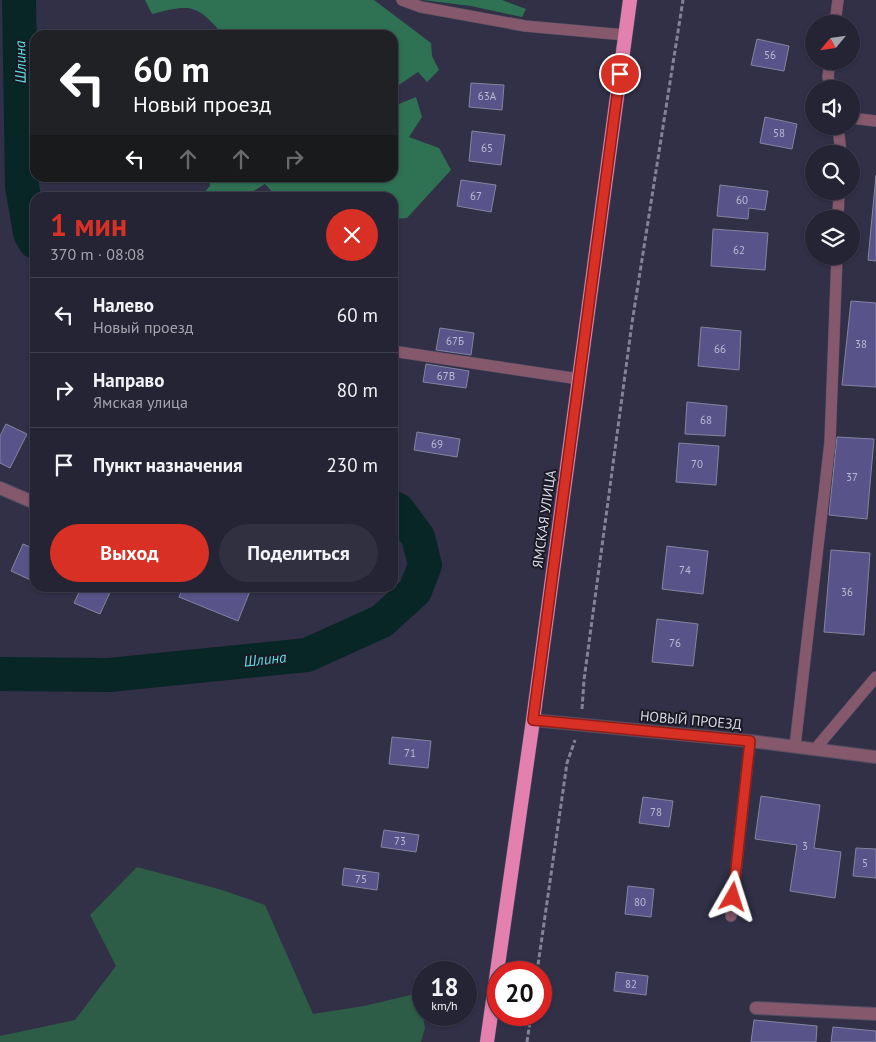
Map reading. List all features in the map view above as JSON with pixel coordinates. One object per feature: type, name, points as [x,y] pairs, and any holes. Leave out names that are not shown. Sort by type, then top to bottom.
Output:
[{"type":"highway","name":"ЯМСКАЯ УЛИЦА","points":[[487,1042],[533,720],[630,0]]},
{"type":"street","points":[[0,488],[30,501]]},
{"type":"street","name":"НОВЫЙ ПРОЕЗД","points":[[533,720],[816,748],[876,757]]},
{"type":"street","points":[[756,1008],[876,1014]]},
{"type":"lane","points":[[402,0],[421,8],[525,26],[625,36]]},
{"type":"lane","points":[[836,15],[838,0]]},
{"type":"lane","points":[[860,119],[876,121]]},
{"type":"lane","points":[[795,746],[830,442],[837,265]]},
{"type":"lane","points":[[398,352],[579,379]]},
{"type":"lane","points":[[816,748],[876,677]]},
{"type":"lane","points":[[731,916],[750,741]]},
{"type":"path","points":[[539,961],[567,763],[581,724],[584,680],[631,332],[683,0]]},
{"type":"path","points":[[528,1042],[530,1026]]},
{"type":"green space","points":[[145,0],[374,0],[431,43],[432,56],[439,70],[427,82],[418,72],[398,86],[398,30],[218,30],[206,17],[192,9],[176,9],[152,14]]},
{"type":"green space","points":[[423,0],[502,0],[526,9],[522,17],[471,6]]},
{"type":"green space","points":[[416,97],[422,117],[409,137],[439,148],[451,170],[407,218],[398,219],[398,192],[272,192],[265,184],[252,192],[205,192],[210,186],[210,182],[398,182],[398,98],[399,104]]},
{"type":"green space","points":[[137,867],[222,890],[265,905],[313,1014],[364,1006],[412,995],[412,1026],[425,1026],[421,1042],[0,1042],[0,1036],[75,1020],[116,966],[90,915]]},
{"type":"building","points":[[757,39],[789,46],[784,71],[751,65]]},
{"type":"building","points":[[471,83],[504,85],[502,110],[469,107]]},
{"type":"building","points":[[765,117],[797,124],[792,149],[760,143]]},
{"type":"building","points":[[472,131],[505,135],[501,165],[469,161]]},
{"type":"building","points":[[876,175],[876,261],[868,260]]},
{"type":"building","points":[[461,180],[496,185],[491,212],[457,206]]},
{"type":"building","points":[[720,185],[768,191],[765,210],[749,208],[748,219],[717,216]]},
{"type":"building","points":[[713,229],[768,233],[765,270],[711,266]]},
{"type":"building","points":[[851,301],[876,303],[876,387],[842,385]]},
{"type":"building","points":[[701,327],[741,331],[739,370],[698,366]]},
{"type":"building","points":[[440,328],[474,333],[471,355],[436,350]]},
{"type":"building","points":[[426,364],[469,371],[466,388],[423,382]]},
{"type":"building","points":[[687,402],[727,406],[725,436],[685,434]]},
{"type":"building","points":[[6,424],[27,434],[10,468],[0,463],[0,436]]},
{"type":"building","points":[[417,432],[460,439],[457,457],[414,450]]},
{"type":"building","points":[[837,437],[874,439],[867,519],[829,515]]},
{"type":"building","points":[[679,443],[719,446],[716,485],[676,482]]},
{"type":"building","points":[[23,544],[30,547],[30,580],[11,571]]},
{"type":"building","points":[[667,546],[708,551],[703,594],[662,589]]},
{"type":"building","points":[[831,550],[870,553],[864,635],[824,632]]},
{"type":"building","points":[[79,592],[110,592],[100,614],[74,603]]},
{"type":"building","points":[[181,592],[250,592],[238,621],[179,597]]},
{"type":"building","points":[[657,619],[698,624],[693,666],[652,662]]},
{"type":"building","points":[[392,737],[431,741],[428,768],[389,764]]},
{"type":"building","points":[[761,796],[820,805],[814,848],[841,852],[835,898],[790,891],[797,845],[755,839]]},
{"type":"building","points":[[643,797],[673,801],[669,827],[639,823]]},
{"type":"building","points":[[384,830],[419,835],[416,852],[381,847]]},
{"type":"building","points":[[856,848],[876,849],[876,878],[853,876]]},
{"type":"building","points":[[344,868],[379,873],[377,890],[342,885]]},
{"type":"building","points":[[628,886],[654,889],[651,917],[625,914]]},
{"type":"building","points":[[616,972],[648,976],[646,995],[614,991]]},
{"type":"building","points":[[754,1020],[817,1026],[816,1042],[751,1042]]},
{"type":"building","points":[[833,1027],[876,1031],[876,1042],[831,1042]]},
{"type":"waterway","name":"Шлина","points":[[19,0],[22,186],[30,233]]},
{"type":"waterway","name":"Шлина","points":[[0,674],[109,675],[307,655],[382,621],[415,591],[425,565],[418,537],[398,510]]},
{"type":"route","points":[[620,74],[533,720],[750,741],[733,897]]}]
